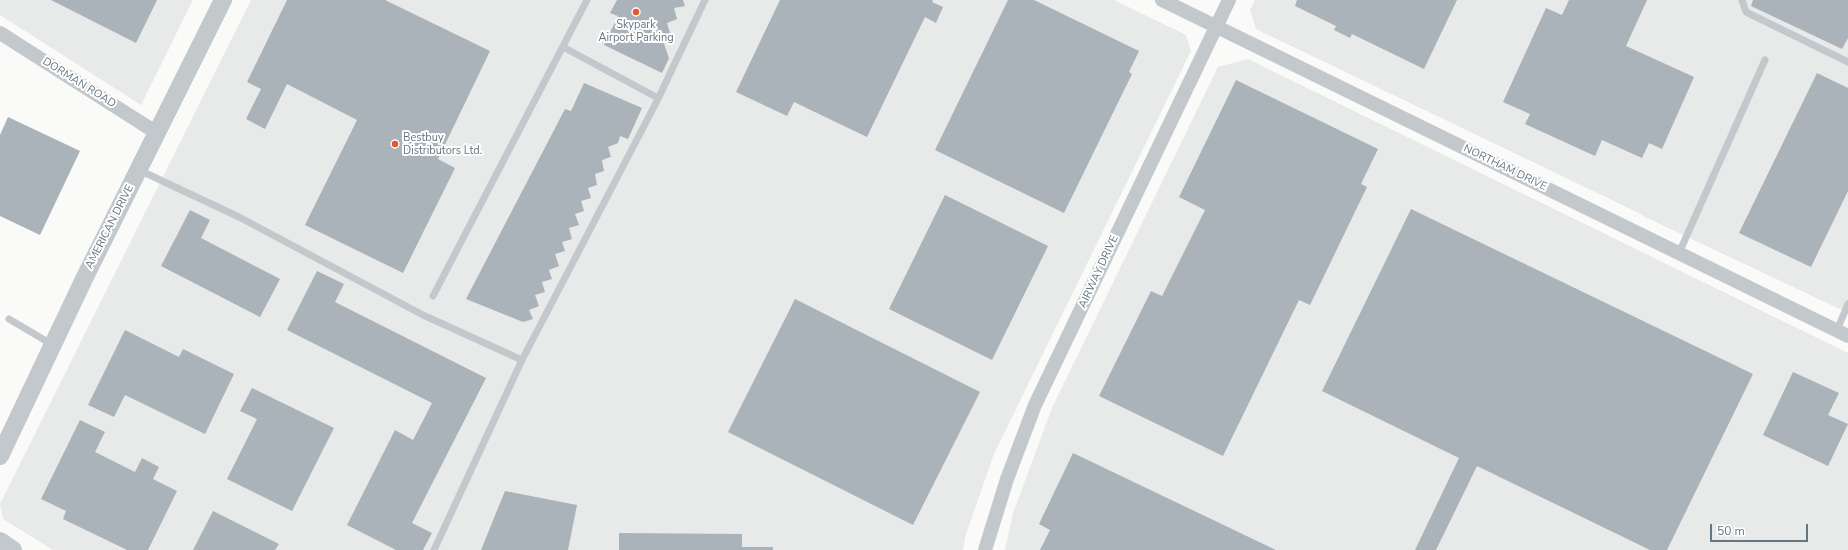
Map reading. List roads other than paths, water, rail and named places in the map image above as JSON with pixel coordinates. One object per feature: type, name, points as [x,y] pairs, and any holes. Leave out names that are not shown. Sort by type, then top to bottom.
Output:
[{"type":"street","name":"AMERICAN DRIVE","points":[[0,456],[223,0]]},
{"type":"street","name":"NORTHAM DRIVE","points":[[1162,0],[1842,333]]},
{"type":"street","name":"AIRWAY DRIVE","points":[[985,550],[1008,479],[1035,405],[1228,0]]},
{"type":"street","name":"DORMAN ROAD","points":[[0,33],[157,133]]},
{"type":"street","points":[[0,541],[14,550]]},
{"type":"lane","points":[[433,296],[587,0]]},
{"type":"lane","points":[[434,550],[522,360],[658,98],[705,0]]},
{"type":"lane","points":[[1742,0],[1746,12],[1848,62]]},
{"type":"lane","points":[[563,47],[658,98]]},
{"type":"lane","points":[[1679,253],[1765,60]]},
{"type":"lane","points":[[139,170],[238,217],[423,315],[522,360]]},
{"type":"lane","points":[[1842,333],[1848,304]]},
{"type":"lane","points":[[8,319],[53,345]]},
{"type":"place","name":"Skypark Airport Parking","points":[[636,12]]},
{"type":"place","name":"Bestbuy Distributors Ltd.","points":[[395,144]]}]
